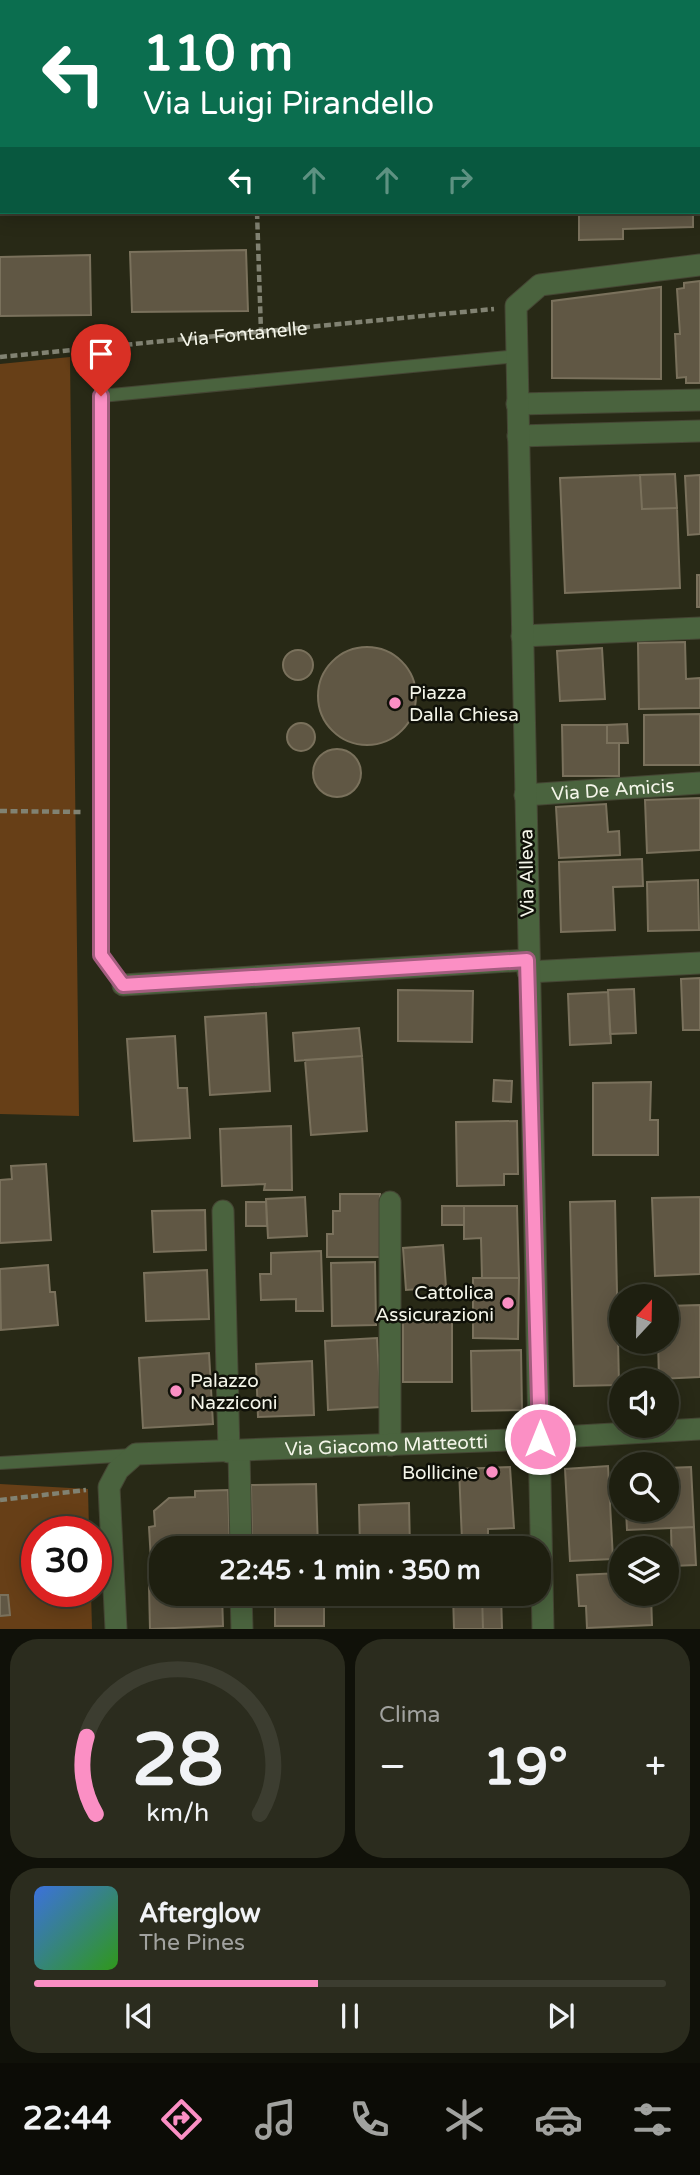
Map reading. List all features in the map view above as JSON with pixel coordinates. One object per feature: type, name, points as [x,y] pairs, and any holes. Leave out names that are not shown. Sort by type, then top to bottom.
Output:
[{"type":"street","name":"Via Alleva","points":[[543,1629],[516,306],[540,285],[700,265]]},
{"type":"street","points":[[517,404],[700,400]]},
{"type":"street","points":[[518,436],[700,431]]},
{"type":"street","points":[[522,636],[700,628]]},
{"type":"street","name":"Via De Amicis","points":[[525,795],[700,783]]},
{"type":"street","points":[[123,985],[528,966],[700,963]]},
{"type":"street","points":[[390,1202],[390,1444]]},
{"type":"street","points":[[223,1211],[239,1536]]},
{"type":"street","name":"Via Giacomo Matteotti","points":[[136,1454],[540,1439],[700,1429]]},
{"type":"street","points":[[116,1629],[109,1487],[118,1470],[136,1454]]},
{"type":"street","points":[[241,1606],[242,1629]]},
{"type":"lane","points":[[123,985],[101,955],[105,528],[101,396],[517,356]]},
{"type":"lane","points":[[0,1463],[136,1454]]},
{"type":"path","points":[[257,214],[261,332]]},
{"type":"path","name":"Via Fontanelle","points":[[0,357],[486,309]]},
{"type":"path","points":[[0,811],[101,812]]},
{"type":"path","points":[[0,1500],[109,1487]]},
{"type":"shaded area","points":[[70,357],[79,1116],[0,1114],[0,364]]},
{"type":"shaded area","points":[[0,1484],[88,1489],[89,1516],[21,1516],[21,1607],[91,1607],[92,1629],[0,1629]]},
{"type":"building","points":[[579,214],[693,214],[693,227],[623,229],[623,239],[579,240]]},
{"type":"building","points":[[246,250],[248,311],[132,312],[130,252]]},
{"type":"building","points":[[90,255],[91,315],[0,316],[0,257]]},
{"type":"building","points":[[700,281],[700,383],[686,383],[686,377],[677,378],[675,334],[680,334],[677,289],[684,288],[684,283]]},
{"type":"building","points":[[661,287],[661,379],[552,378],[552,301]]},
{"type":"building","points":[[675,474],[677,508],[642,509],[640,475]]},
{"type":"building","points":[[640,475],[642,509],[677,508],[680,588],[565,593],[560,478]]},
{"type":"building","points":[[700,475],[700,534],[688,535],[685,476]]},
{"type":"building","points":[[697,575],[700,575],[700,607],[697,607]]},
{"type":"building","points":[[685,642],[686,679],[700,678],[700,708],[639,709],[638,643]]},
{"type":"building","points":[[367,647],[386,651],[402,661],[412,677],[416,696],[412,715],[402,731],[386,741],[367,745],[348,741],[332,731],[322,715],[318,696],[322,677],[332,661],[348,651]]},
{"type":"building","points":[[602,648],[605,699],[560,701],[557,651]]},
{"type":"building","points":[[298,650],[304,651],[312,659],[312,671],[304,679],[298,680],[292,679],[284,671],[283,665],[284,659],[292,651]]},
{"type":"building","points":[[700,714],[700,765],[644,765],[644,715]]},
{"type":"building","points":[[301,723],[311,727],[315,737],[311,747],[301,751],[291,747],[287,737],[291,727]]},
{"type":"building","points":[[627,724],[628,743],[607,743],[607,725]]},
{"type":"building","points":[[562,725],[607,725],[607,743],[619,743],[619,776],[563,776]]},
{"type":"building","points":[[337,749],[354,756],[361,773],[354,790],[337,797],[320,790],[313,773],[320,756]]},
{"type":"building","points":[[700,798],[700,850],[647,853],[645,800]]},
{"type":"building","points":[[606,804],[608,832],[619,831],[620,855],[559,858],[556,807]]},
{"type":"building","points":[[642,859],[643,886],[613,887],[615,930],[561,932],[559,862]]},
{"type":"building","points":[[698,880],[699,930],[648,931],[647,882]]},
{"type":"building","points":[[700,978],[700,1030],[683,1030],[681,979]]},
{"type":"building","points":[[634,989],[636,1033],[610,1034],[608,990]]},
{"type":"building","points":[[398,990],[473,991],[472,1042],[398,1041]]},
{"type":"building","points":[[608,992],[611,1043],[570,1045],[568,994]]},
{"type":"building","points":[[266,1013],[270,1091],[210,1095],[205,1017]]},
{"type":"building","points":[[359,1028],[362,1056],[295,1061],[293,1033]]},
{"type":"building","points":[[175,1036],[178,1088],[187,1088],[190,1138],[134,1141],[127,1039]]},
{"type":"building","points":[[362,1056],[367,1131],[311,1135],[305,1060]]},
{"type":"building","points":[[494,1080],[512,1081],[511,1102],[493,1101]]},
{"type":"building","points":[[651,1082],[650,1120],[658,1120],[658,1155],[593,1155],[593,1083]]},
{"type":"building","points":[[517,1121],[518,1174],[504,1174],[504,1185],[457,1186],[456,1122]]},
{"type":"building","points":[[291,1126],[292,1190],[264,1190],[265,1184],[222,1186],[220,1129]]},
{"type":"building","points":[[46,1164],[51,1240],[0,1243],[0,1180],[12,1179],[11,1166]]},
{"type":"building","points":[[340,1194],[380,1194],[380,1257],[327,1257],[327,1234],[333,1234],[333,1211],[340,1211]]},
{"type":"building","points":[[305,1197],[307,1236],[268,1238],[266,1199]]},
{"type":"building","points":[[700,1197],[700,1274],[655,1276],[652,1198]]},
{"type":"building","points":[[615,1201],[617,1284],[609,1284],[609,1354],[618,1354],[619,1368],[609,1368],[609,1385],[574,1386],[570,1202]]},
{"type":"building","points":[[246,1202],[266,1202],[267,1226],[246,1226]]},
{"type":"building","points":[[442,1206],[464,1206],[464,1225],[442,1225]]},
{"type":"building","points":[[464,1206],[517,1206],[519,1278],[482,1278],[481,1238],[464,1239]]},
{"type":"building","points":[[205,1210],[206,1250],[154,1252],[152,1211]]},
{"type":"building","points":[[443,1245],[446,1287],[406,1290],[403,1248]]},
{"type":"building","points":[[321,1251],[323,1311],[296,1311],[296,1299],[261,1300],[260,1274],[271,1274],[271,1253]]},
{"type":"building","points":[[375,1262],[376,1325],[332,1326],[331,1263]]},
{"type":"building","points":[[48,1265],[50,1292],[55,1292],[58,1325],[1,1330],[0,1269]]},
{"type":"building","points":[[207,1270],[209,1319],[146,1321],[144,1273]]},
{"type":"building","points":[[473,1278],[519,1278],[518,1339],[473,1338]]},
{"type":"building","points":[[700,1305],[700,1377],[679,1378],[679,1368],[659,1368],[658,1354],[679,1354],[679,1306]]},
{"type":"building","points":[[403,1318],[452,1319],[452,1382],[403,1382]]},
{"type":"building","points":[[377,1338],[381,1407],[328,1410],[325,1341]]},
{"type":"building","points":[[521,1350],[522,1410],[472,1411],[471,1351]]},
{"type":"building","name":"Palazzo Nazziconi","points":[[209,1353],[213,1424],[143,1428],[139,1358]]},
{"type":"building","points":[[312,1361],[314,1415],[258,1417],[256,1364]]},
{"type":"building","points":[[608,1466],[612,1536],[609,1536],[609,1559],[570,1561],[565,1469]]},
{"type":"building","points":[[510,1467],[514,1528],[488,1529],[488,1536],[462,1536],[459,1469]]},
{"type":"building","points":[[691,1467],[694,1527],[627,1530],[627,1522],[679,1522],[679,1468]]},
{"type":"building","points":[[316,1484],[318,1536],[252,1536],[251,1485]]},
{"type":"building","points":[[228,1490],[230,1536],[150,1536],[149,1527],[155,1526],[154,1511],[169,1498],[195,1497],[195,1491]]},
{"type":"building","points":[[409,1503],[410,1536],[360,1536],[359,1505]]},
{"type":"building","points":[[694,1527],[696,1565],[679,1566],[679,1536],[671,1536],[671,1528]]},
{"type":"building","points":[[609,1574],[609,1606],[651,1606],[652,1625],[587,1628],[586,1606],[579,1606],[577,1575]]},
{"type":"building","points":[[0,1595],[8,1595],[10,1615],[0,1616]]},
{"type":"building","points":[[149,1606],[222,1606],[223,1626],[150,1629]]},
{"type":"building","points":[[275,1606],[324,1606],[324,1626],[275,1626]]},
{"type":"building","points":[[453,1606],[482,1606],[483,1629],[454,1629]]},
{"type":"building","points":[[482,1606],[501,1606],[502,1629],[483,1629]]},
{"type":"place","name":"Piazza Dalla Chiesa","points":[[395,703]]},
{"type":"place","name":"Cattolica Assicurazioni","points":[[508,1303]]},
{"type":"place","name":"Palazzo Nazziconi","points":[[176,1391]]},
{"type":"place","name":"Bollicine","points":[[492,1472]]},
{"type":"route","points":[[101,396],[101,955],[123,985],[527,960],[540,1439]]}]
